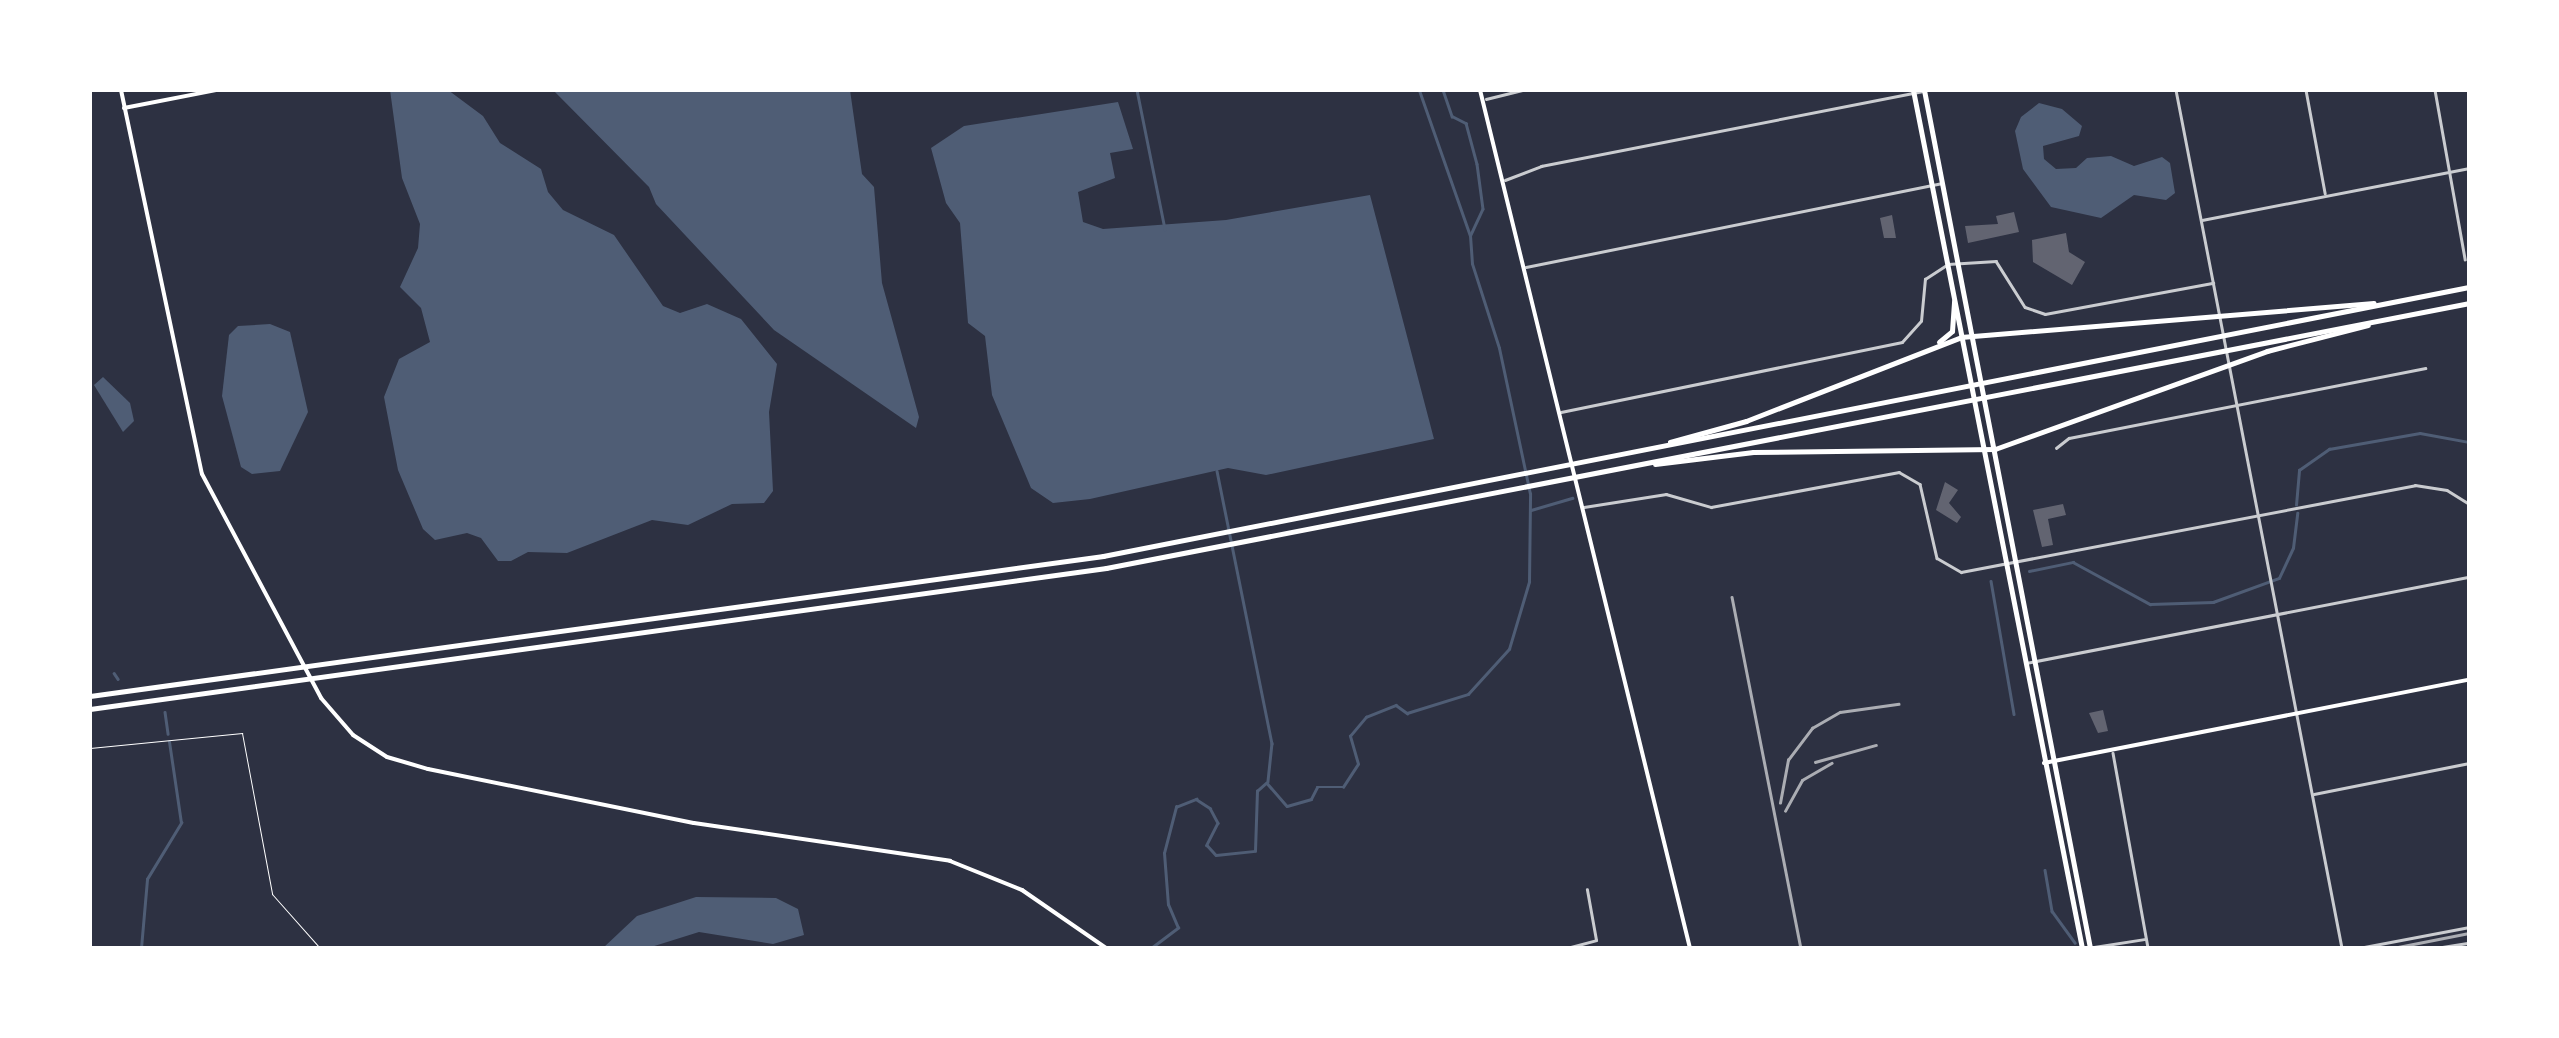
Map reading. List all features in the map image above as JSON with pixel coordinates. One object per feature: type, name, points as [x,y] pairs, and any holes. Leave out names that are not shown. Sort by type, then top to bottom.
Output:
[{"type":"main road","points":[[121,90],[202,474],[321,698],[367,746],[428,769],[694,823],[950,861],[1022,890],[1106,948]]},
{"type":"main road","points":[[124,108],[217,90]]},
{"type":"main road","points":[[1480,90],[1690,948]]},
{"type":"main road","points":[[1924,90],[2090,948]]},
{"type":"main road","points":[[1913,91],[2082,948]]},
{"type":"main road","points":[[90,696],[923,584],[1218,535],[2469,287]]},
{"type":"main road","points":[[1624,455],[1746,422],[1961,337],[2231,320],[2417,298]]},
{"type":"main road","points":[[1929,348],[1952,331],[1954,301]]},
{"type":"main road","points":[[90,709],[940,595],[1242,543],[2469,303]]},
{"type":"main road","points":[[1622,468],[1768,451],[1995,449],[2239,361],[2422,312]]},
{"type":"main road","points":[[2044,763],[2469,680]]},
{"type":"street","points":[[1483,100],[1523,90]]},
{"type":"street","points":[[1505,180],[1541,166],[1924,90]]},
{"type":"street","points":[[2176,90],[2342,948]]},
{"type":"street","points":[[2306,90],[2326,194]]},
{"type":"street","points":[[2436,90],[2464,259]]},
{"type":"street","points":[[2201,221],[2469,168]]},
{"type":"street","points":[[1526,267],[1942,183]]},
{"type":"street","points":[[1561,412],[1902,342],[1922,321],[1925,278],[1958,262],[1990,259],[2002,264],[2030,310],[2088,307],[2213,283]]},
{"type":"street","points":[[2056,448],[2070,438],[2425,368]]},
{"type":"street","points":[[1584,507],[1666,494],[1711,507],[1891,472],[1914,478],[1940,562],[1961,572],[2427,484],[2469,504]]},
{"type":"street","points":[[2025,663],[2469,577]]},
{"type":"street","points":[[2112,750],[2148,948]]},
{"type":"street","points":[[2312,794],[2469,764]]},
{"type":"street","points":[[1567,948],[1588,944],[1596,935],[1587,890]]},
{"type":"street","points":[[2359,948],[2469,927]]},
{"type":"street","points":[[2090,948],[2146,939]]},
{"type":"street","points":[[2436,948],[2469,943]]},
{"type":"path","points":[[90,748],[242,733],[272,894],[320,948]]},
{"type":"water","points":[[390,90],[448,90],[483,116],[500,143],[541,169],[548,192],[563,210],[614,235],[663,306],[680,313],[707,304],[741,319],[777,364],[769,412],[773,491],[764,503],[732,504],[688,525],[652,520],[567,553],[528,552],[511,561],[498,561],[481,538],[467,533],[435,540],[423,529],[398,470],[384,397],[399,359],[430,342],[421,308],[400,287],[418,248],[420,224],[402,178]]},
{"type":"water","points":[[553,90],[850,90],[862,174],[874,187],[882,283],[919,417],[916,428],[774,330],[656,204],[649,187]]},
{"type":"water","points":[[1118,102],[1133,149],[1110,153],[1115,178],[1078,192],[1083,222],[1103,229],[1226,220],[1370,195],[1434,439],[1266,475],[1228,468],[1090,499],[1053,503],[1031,488],[992,395],[985,336],[968,323],[960,223],[946,203],[931,148],[964,126]]},
{"type":"water","points":[[2039,103],[2062,109],[2082,126],[2079,136],[2043,146],[2044,159],[2056,169],[2076,168],[2087,158],[2111,156],[2134,166],[2162,157],[2170,163],[2175,193],[2166,200],[2134,195],[2101,218],[2051,207],[2023,169],[2015,131],[2021,117]]},
{"type":"water","points":[[270,324],[290,332],[308,412],[280,471],[252,474],[241,467],[222,396],[229,335],[238,326]]},
{"type":"water","points":[[103,377],[130,403],[134,421],[123,432],[94,385]]},
{"type":"water","points":[[696,897],[776,898],[798,909],[804,935],[773,944],[699,932],[648,948],[603,948],[637,916]]},
{"type":"building","points":[[2014,212],[2019,232],[1968,243],[1965,226],[1998,224],[1996,216]]},
{"type":"building","points":[[1892,215],[1896,238],[1884,238],[1880,218]]},
{"type":"building","points":[[2066,233],[2069,252],[2085,262],[2072,285],[2033,262],[2032,240]]},
{"type":"building","points":[[1945,482],[1958,490],[1949,503],[1961,517],[1957,523],[1936,510]]},
{"type":"building","points":[[2063,504],[2066,515],[2048,519],[2053,545],[2042,547],[2033,510]]},
{"type":"building","points":[[2103,710],[2108,731],[2098,733],[2089,713]]},
{"type":"waterway","points":[[1137,90],[1165,229]]},
{"type":"waterway","points":[[1267,783],[1287,806],[1311,799],[1317,787],[1343,787],[1358,764],[1350,736],[1366,717],[1396,705],[1407,713],[1468,694],[1509,649],[1529,582],[1530,494],[1499,348],[1472,264],[1470,236],[1419,90]]},
{"type":"waterway","points":[[1443,90],[1452,116],[1466,123],[1477,164],[1483,209],[1471,235]]},
{"type":"waterway","points":[[2296,505],[2299,470],[2329,449],[2420,433],[2469,442]]},
{"type":"waterway","points":[[1217,471],[1272,743],[1268,782]]},
{"type":"waterway","points":[[1531,510],[1572,498]]},
{"type":"waterway","points":[[2029,571],[2073,562],[2150,604],[2213,602],[2279,578],[2293,548],[2297,513]]},
{"type":"waterway","points":[[1991,581],[2014,714]]},
{"type":"waterway","points":[[114,673],[118,679]]},
{"type":"waterway","points":[[165,712],[168,734]]},
{"type":"waterway","points":[[141,948],[147,879],[181,823],[169,742]]},
{"type":"waterway","points":[[1151,948],[1178,928],[1168,905],[1164,853],[1176,807],[1196,799],[1210,808],[1218,823],[1207,845],[1216,855],[1255,851],[1257,791],[1266,783]]},
{"type":"waterway","points":[[2045,870],[2052,911],[2075,943]]},
{"type":"railway","points":[[1732,597],[1801,948]]},
{"type":"railway","points":[[1780,803],[1788,760],[1812,728],[1840,712],[1898,704]]},
{"type":"railway","points":[[1815,762],[1876,745]]},
{"type":"railway","points":[[1785,811],[1802,780],[1831,763]]},
{"type":"railway","points":[[2393,948],[2469,933]]}]
